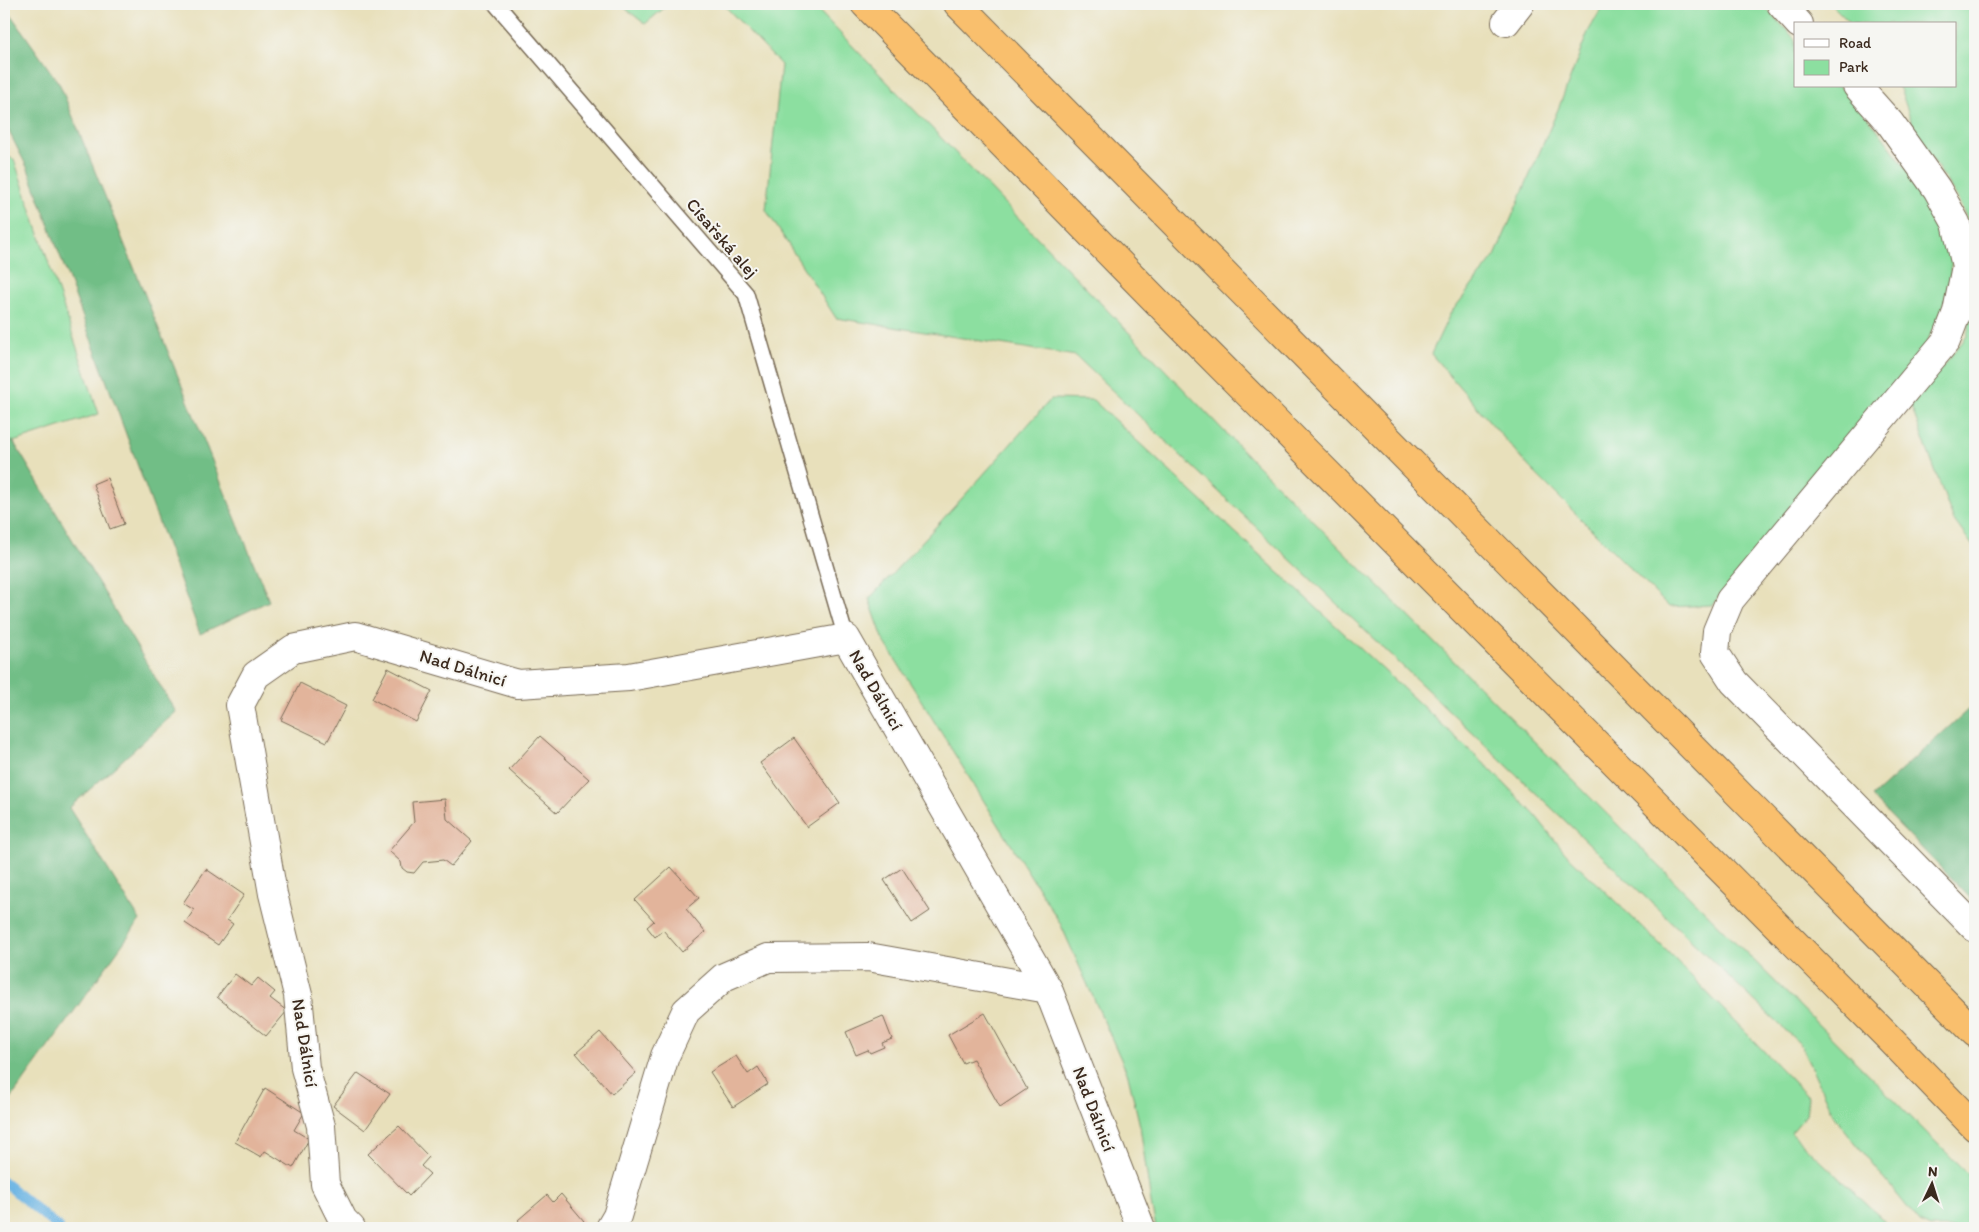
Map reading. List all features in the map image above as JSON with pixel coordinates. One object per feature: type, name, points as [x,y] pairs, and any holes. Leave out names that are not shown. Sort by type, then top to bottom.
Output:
[{"type":"highway","points":[[864,4],[1975,1127]]},
{"type":"highway","points":[[958,4],[1975,1033]]},
{"type":"street","points":[[1781,4],[1797,22]]},
{"type":"street","points":[[1858,88],[1890,123],[1937,189],[1956,223],[1966,266],[1957,312],[1946,341],[1730,600],[1717,631],[1715,653],[1734,682],[1975,928]]},
{"type":"street","name":"Nad Dálnicí","points":[[351,1228],[343,1220],[325,1184],[321,1126],[305,1068],[298,995],[274,894],[240,705],[256,675],[293,649],[355,636],[518,684],[629,677],[846,638],[1048,989],[1140,1228]]},
{"type":"street","points":[[610,1228],[617,1216],[665,1056],[686,1011],[724,977],[768,958],[868,957],[1048,989]]},
{"type":"lane","name":"Císařská alej","points":[[496,4],[746,294],[846,638]]},
{"type":"green space","points":[[620,4],[669,4],[645,24]]},
{"type":"green space","points":[[723,4],[812,4],[1249,457],[1975,1181],[1975,1228],[1930,1228],[1920,1223],[1834,1116],[1801,1045],[1076,356],[836,318],[766,210],[781,65]]},
{"type":"green space","points":[[1604,4],[1762,4],[1794,38],[1794,88],[1841,88],[1868,117],[1928,197],[1953,260],[1944,305],[1925,347],[1712,605],[1669,607],[1530,468],[1431,354],[1450,314],[1495,256],[1559,107],[1588,32]]},
{"type":"green space","points":[[1831,4],[1975,4],[1975,235],[1956,196],[1915,132],[1899,88],[1956,88],[1956,22],[1849,22]]},
{"type":"green space","points":[[4,5],[60,85],[269,601],[200,634],[28,169],[4,122]]},
{"type":"green space","points":[[4,156],[14,159],[99,414],[4,445]]},
{"type":"green space","points":[[1975,294],[1975,549],[1953,519],[1911,406],[1967,336]]},
{"type":"green space","points":[[1051,399],[1093,400],[1492,771],[1535,815],[1565,853],[1666,950],[1808,1097],[1806,1115],[1791,1133],[1892,1228],[1156,1228],[1140,1126],[1128,1075],[1060,923],[884,641],[869,599]]},
{"type":"green space","points":[[13,441],[176,712],[69,808],[140,920],[4,1108],[4,445]]},
{"type":"green space","points":[[1972,706],[1975,708],[1975,903],[1872,797]]},
{"type":"building","points":[[107,478],[124,524],[110,529],[93,484]]},
{"type":"building","points":[[388,668],[432,691],[416,722],[372,699]]},
{"type":"building","points":[[300,683],[346,706],[327,742],[281,720]]},
{"type":"building","points":[[540,736],[589,779],[557,813],[509,770]]},
{"type":"building","points":[[794,738],[840,803],[807,827],[760,763]]},
{"type":"building","points":[[445,799],[447,819],[472,841],[451,866],[443,860],[423,862],[414,873],[407,872],[402,868],[401,862],[389,851],[414,822],[412,802]]},
{"type":"building","points":[[671,867],[699,898],[686,909],[705,932],[682,952],[663,930],[655,937],[647,927],[654,921],[635,900]]},
{"type":"building","points":[[902,868],[930,911],[912,923],[884,880]]},
{"type":"building","points":[[206,869],[244,895],[227,920],[233,924],[218,945],[185,923],[194,910],[183,903]]},
{"type":"building","points":[[235,974],[251,986],[258,978],[275,992],[270,998],[287,1011],[266,1036],[217,997]]},
{"type":"building","points":[[985,1013],[1027,1089],[1000,1107],[973,1059],[963,1063],[948,1035]]},
{"type":"building","points":[[883,1016],[892,1039],[882,1043],[884,1047],[870,1053],[868,1050],[856,1055],[846,1032]]},
{"type":"building","points":[[600,1032],[636,1073],[612,1094],[576,1053]]},
{"type":"building","points":[[736,1056],[748,1074],[758,1067],[768,1084],[733,1107],[710,1072]]},
{"type":"building","points":[[358,1073],[390,1094],[365,1130],[333,1106]]},
{"type":"building","points":[[265,1088],[304,1113],[294,1130],[309,1139],[293,1168],[265,1151],[261,1157],[235,1142]]},
{"type":"building","points":[[399,1126],[429,1157],[421,1166],[430,1174],[409,1196],[368,1154]]},
{"type":"building","points":[[561,1194],[584,1221],[576,1228],[525,1228],[518,1220],[547,1195],[553,1202]]},
{"type":"waterway","points":[[4,1182],[59,1228]]}]
